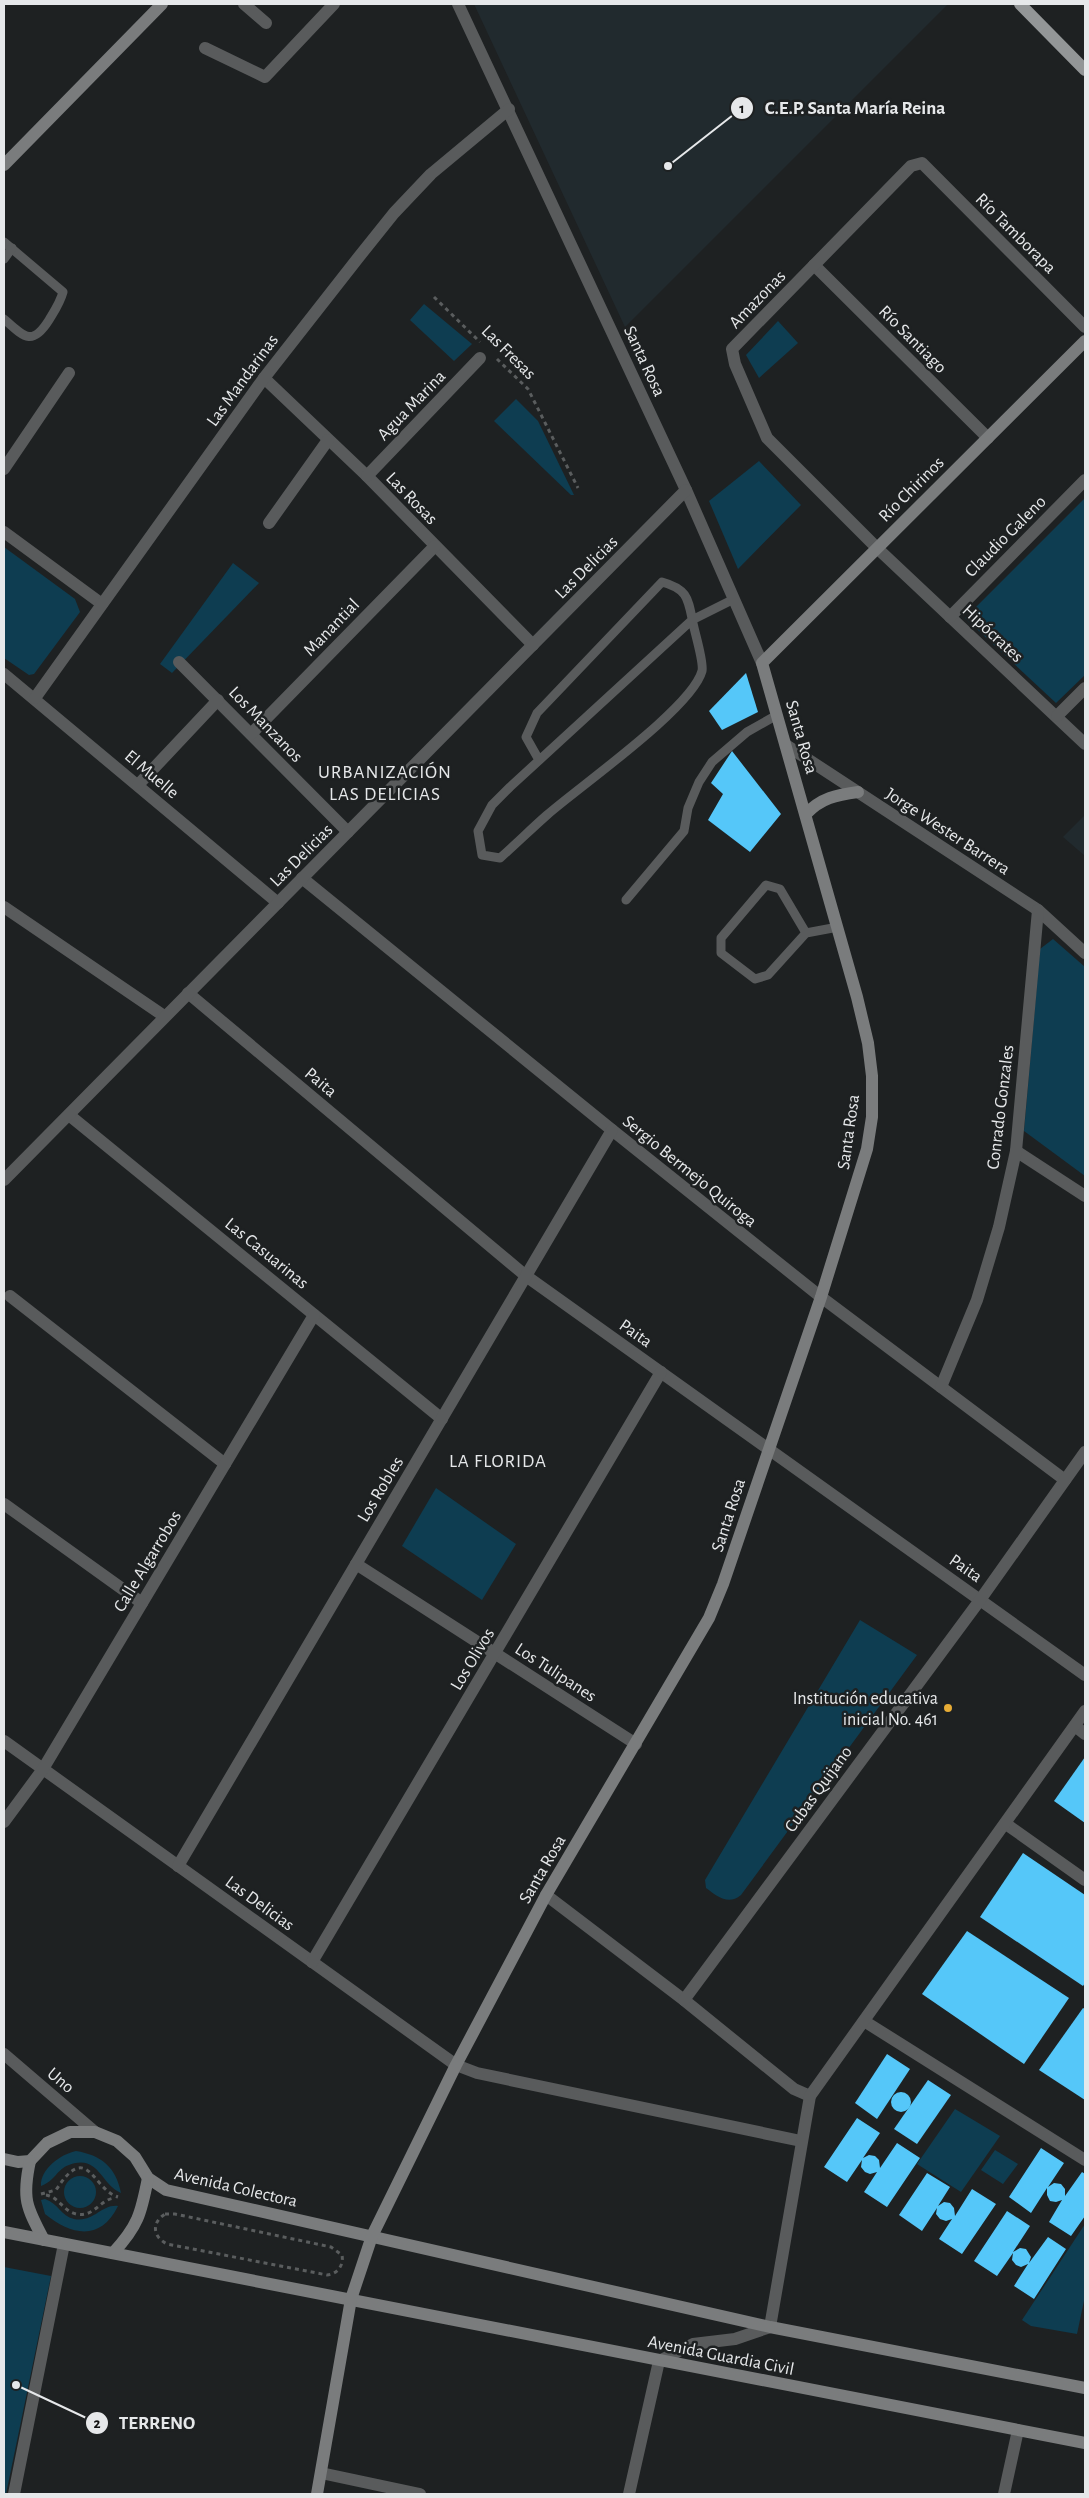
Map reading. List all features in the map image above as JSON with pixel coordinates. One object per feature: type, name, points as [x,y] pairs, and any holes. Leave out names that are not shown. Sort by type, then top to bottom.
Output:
[{"type":"main road","points":[[1021,4],[1085,70]]},
{"type":"street","points":[[5,159],[162,4]]},
{"type":"street","points":[[244,4],[266,23]]},
{"type":"street","points":[[205,48],[265,78],[334,4]]},
{"type":"street","name":"Santa Rosa","points":[[317,2494],[351,2299],[372,2236],[456,2065],[546,1895],[709,1618],[738,1542],[821,1297],[858,1182],[867,1149],[872,1117],[872,1076],[868,1043],[838,927],[762,663],[686,490],[458,4]]},
{"type":"street","name":"Las Mandarinas","points":[[35,698],[264,378],[394,214],[431,174],[509,110]]},
{"type":"street","name":"Amazonas","points":[[877,548],[767,438],[734,364],[732,349],[911,166],[922,163]]},
{"type":"street","name":"Río Tamborapa","points":[[922,163],[1085,327]]},
{"type":"street","name":"Río Santiago","points":[[814,265],[988,438]]},
{"type":"street","name":"Río Chirinos","points":[[762,663],[1085,341]]},
{"type":"street","name":"Agua Marina","points":[[367,476],[480,358]]},
{"type":"street","points":[[4,469],[69,373]]},
{"type":"street","name":"Las Rosas","points":[[264,378],[367,476],[533,645]]},
{"type":"street","points":[[269,523],[328,440]]},
{"type":"street","name":"Claudio Galeno","points":[[950,617],[1085,480]]},
{"type":"street","name":"Las Delicias","points":[[4,1180],[686,490]]},
{"type":"street","points":[[4,532],[102,604]]},
{"type":"street","name":"Manantial","points":[[251,734],[435,546]]},
{"type":"street","name":"Hipócrates","points":[[877,548],[1085,744]]},
{"type":"street","name":"Los Manzanos","points":[[179,662],[348,832]]},
{"type":"street","name":"El Muelle","points":[[4,674],[278,903]]},
{"type":"street","points":[[1057,716],[1085,688]]},
{"type":"street","points":[[138,785],[218,700]]},
{"type":"street","name":"Jorge Wester Barrera","points":[[786,745],[1038,910],[1085,953]]},
{"type":"street","points":[[806,814],[816,803],[836,795],[858,792]]},
{"type":"street","name":"Sergio Bermejo Quiroga","points":[[302,878],[821,1297],[1065,1480]]},
{"type":"street","points":[[5,909],[164,1016]]},
{"type":"street","name":"Conrado Gonzales","points":[[941,1387],[977,1300],[999,1228],[1016,1151],[1038,910]]},
{"type":"street","name":"Paita","points":[[188,993],[526,1276],[1085,1675]]},
{"type":"street","name":"Las Casuarinas","points":[[69,1115],[442,1419]]},
{"type":"street","name":"Los Robles","points":[[178,1866],[612,1130]]},
{"type":"street","points":[[1016,1151],[1085,1196]]},
{"type":"street","points":[[10,1296],[225,1464]]},
{"type":"street","name":"Calle Algarrobos","points":[[4,1822],[43,1769],[314,1315]]},
{"type":"street","name":"Los Olivos","points":[[312,1962],[661,1372]]},
{"type":"street","name":"Cubas Quijano","points":[[684,2000],[980,1600],[1085,1452]]},
{"type":"street","points":[[4,1504],[142,1603]]},
{"type":"street","name":"Los Tulipanes","points":[[356,1564],[636,1744]]},
{"type":"street","points":[[629,2494],[659,2361],[693,2344],[735,2338],[770,2327],[810,2096],[1006,1824],[1080,1730],[1085,1711]]},
{"type":"street","name":"Las Delicias","points":[[4,1741],[456,2065],[478,2074],[801,2141]]},
{"type":"street","points":[[1006,1824],[1085,1880]]},
{"type":"street","points":[[546,1895],[684,2000],[794,2088],[810,2096]]},
{"type":"street","points":[[864,2021],[1085,2160]]},
{"type":"street","name":"Uno","points":[[4,2054],[96,2132]]},
{"type":"street","name":"Avenida Colectora","points":[[30,2161],[47,2143],[70,2132],[96,2132],[117,2141],[135,2157],[148,2178],[166,2190],[372,2236]]},
{"type":"street","points":[[4,2159],[18,2162],[30,2161],[24,2187],[28,2211],[44,2240]]},
{"type":"street","points":[[113,2253],[132,2232],[143,2207],[148,2178]]},
{"type":"street","points":[[4,2232],[351,2299]]},
{"type":"street","name":"Avenida Guardia Civil","points":[[372,2236],[770,2327],[1085,2388]]},
{"type":"street","points":[[14,2494],[64,2244]]},
{"type":"street","name":"Avenida Guardia Civil","points":[[351,2299],[659,2361],[1085,2443]]},
{"type":"street","points":[[1004,2494],[1018,2430]]},
{"type":"street","points":[[321,2473],[420,2494]]},
{"type":"lane","points":[[4,242],[63,292],[61,301],[40,333],[33,337],[21,334],[4,320]]},
{"type":"lane","points":[[4,259],[12,248]]},
{"type":"lane","points":[[539,760],[526,737],[537,713],[662,582],[675,586],[687,596],[692,620],[703,670],[695,686],[676,708],[547,815],[500,858],[482,854],[478,831],[492,805],[692,620],[734,598]]},
{"type":"lane","points":[[626,900],[684,831],[688,808],[699,782],[712,762],[747,732],[777,714]]},
{"type":"lane","points":[[806,933],[780,888],[766,885],[721,938],[722,953],[755,979],[768,975],[806,933],[838,927]]},
{"type":"path","name":"Las Fresas","points":[[434,297],[481,344]]},
{"type":"path","name":"Las Fresas","points":[[495,357],[528,389],[578,488]]},
{"type":"path","points":[[80,2169],[88,2170],[98,2178],[108,2192],[118,2197],[105,2200],[94,2211],[82,2214],[72,2212],[56,2198],[40,2194],[56,2190],[66,2175],[71,2171],[80,2169]]},
{"type":"path","points":[[165,2214],[175,2214],[331,2247],[339,2252],[343,2258],[336,2272],[327,2275],[167,2244],[156,2236],[156,2226],[165,2214]]},
{"type":"shaded area","points":[[474,4],[948,4],[625,327]]},
{"type":"shaded area","points":[[424,304],[472,344],[454,361],[410,320]]},
{"type":"shaded area","points":[[778,321],[798,343],[759,378],[746,355]]},
{"type":"shaded area","points":[[516,399],[538,421],[574,495],[571,495],[494,421]]},
{"type":"shaded area","points":[[759,461],[801,505],[738,569],[709,501]]},
{"type":"shaded area","points":[[1085,498],[1085,675],[1056,703],[965,618]]},
{"type":"shaded area","points":[[4,547],[75,599],[80,612],[34,674],[29,675],[4,658]]},
{"type":"shaded area","points":[[233,563],[259,583],[172,673],[160,664]]},
{"type":"shaded area","points":[[1085,815],[1085,856],[1063,837]]},
{"type":"shaded area","points":[[1053,939],[1085,967],[1085,1176],[1024,1131],[1040,949]]},
{"type":"shaded area","points":[[436,1488],[516,1544],[482,1600],[402,1546]]},
{"type":"shaded area","points":[[860,1620],[917,1655],[741,1895],[732,1900],[718,1897],[706,1888],[705,1880]]},
{"type":"shaded area","points":[[955,2109],[1000,2136],[961,2192],[917,2164]]},
{"type":"shaded area","points":[[995,2150],[1018,2164],[1003,2184],[981,2170]]},
{"type":"shaded area","points":[[76,2151],[100,2159],[106,2164],[115,2176],[121,2193],[114,2189],[87,2163],[65,2167],[50,2181],[41,2186],[44,2174],[52,2163],[64,2155]]},
{"type":"shaded area","points":[[80,2176],[86,2177],[91,2181],[95,2186],[95,2198],[91,2203],[86,2207],[80,2208],[74,2207],[69,2203],[65,2198],[64,2192],[65,2186],[69,2181],[74,2177]]},
{"type":"shaded area","points":[[45,2199],[53,2203],[66,2215],[81,2220],[112,2206],[118,2206],[103,2225],[95,2230],[85,2231],[65,2227],[45,2214],[41,2200]]},
{"type":"shaded area","points":[[1085,2224],[1085,2296],[1077,2334],[1031,2326],[1022,2320]]},
{"type":"shaded area","points":[[4,2267],[51,2276],[6,2494],[4,2494]]},
{"type":"building","points":[[746,673],[758,712],[722,730],[709,711]]},
{"type":"building","points":[[732,751],[781,814],[750,852],[708,820],[723,794],[711,783]]},
{"type":"building","points":[[1085,1757],[1085,1823],[1054,1801]]},
{"type":"building","points":[[1023,1853],[1085,1895],[1085,1983],[1083,1986],[980,1917]]},
{"type":"building","points":[[967,1931],[1069,1998],[1024,2064],[922,1994]]},
{"type":"building","points":[[1083,2008],[1085,2009],[1085,2100],[1039,2070]]},
{"type":"building","points":[[887,2054],[910,2069],[877,2119],[855,2103]]},
{"type":"building","points":[[928,2080],[951,2095],[917,2144],[894,2129]]},
{"type":"building","points":[[901,2092],[908,2095],[911,2102],[908,2109],[901,2112],[894,2109],[891,2102],[894,2095]]},
{"type":"building","points":[[857,2118],[880,2133],[863,2158],[869,2155],[875,2156],[879,2160],[880,2168],[897,2143],[920,2158],[887,2207],[864,2192],[877,2172],[870,2174],[865,2172],[861,2167],[862,2160],[847,2182],[824,2167]]},
{"type":"building","points":[[1041,2148],[1064,2163],[1048,2187],[1054,2183],[1061,2184],[1065,2189],[1065,2196],[1082,2172],[1085,2174],[1085,2216],[1071,2236],[1049,2222],[1062,2200],[1050,2201],[1047,2195],[1047,2188],[1031,2213],[1009,2197]]},
{"type":"building","points":[[927,2173],[950,2187],[938,2206],[944,2202],[950,2203],[954,2208],[955,2216],[972,2189],[996,2204],[962,2254],[939,2239],[952,2219],[946,2221],[940,2219],[936,2214],[937,2208],[922,2231],[899,2215]]},
{"type":"building","points":[[1007,2211],[1030,2226],[1013,2252],[1020,2248],[1026,2249],[1031,2257],[1029,2263],[1048,2237],[1066,2249],[1034,2299],[1014,2286],[1028,2264],[1021,2267],[1016,2265],[1012,2260],[1013,2253],[997,2276],[974,2261]]},
{"type":"place","name":"C.E.P. Santa María Reina","points":[[668,166]]},
{"type":"place","name":"Institución educativa inicial No. 461","points":[[948,1708]]},
{"type":"place","name":"TERRENO","points":[[16,2385]]},
{"type":"district","name":"URBANIZACIÓN LAS DELICIAS","points":[[385,782]]},
{"type":"district","name":"LA FLORIDA","points":[[498,1460]]}]
